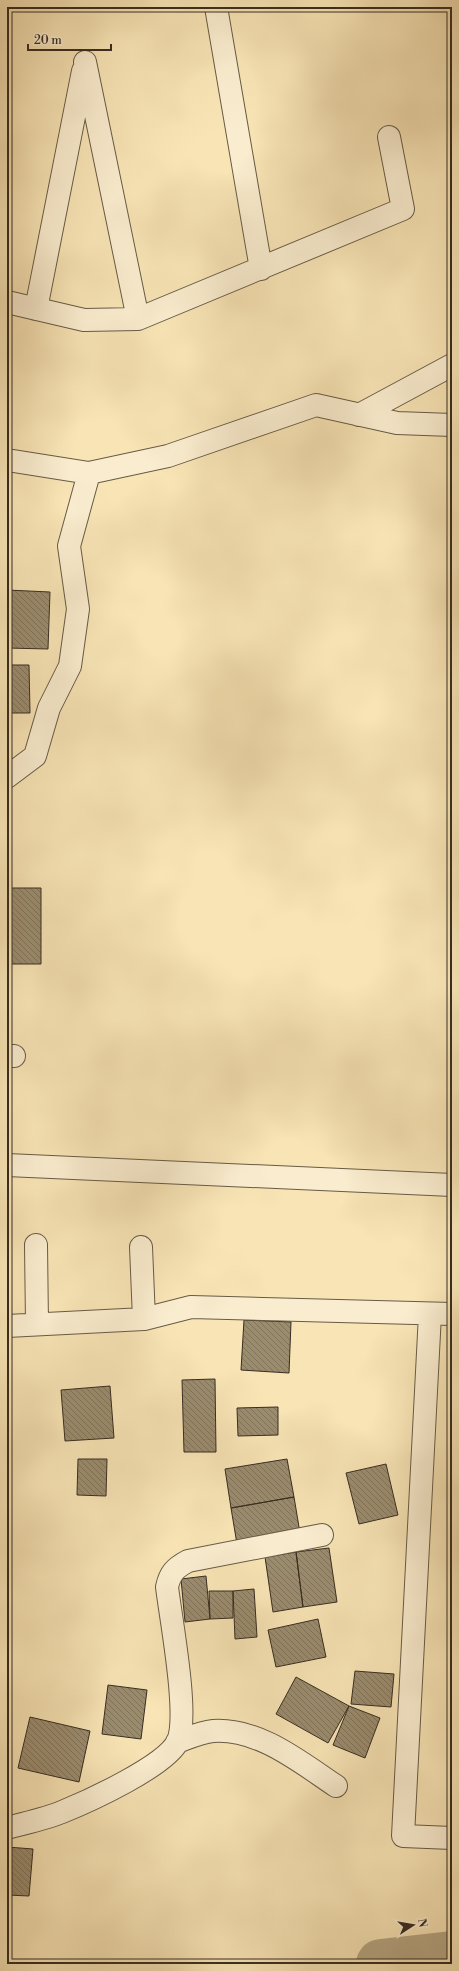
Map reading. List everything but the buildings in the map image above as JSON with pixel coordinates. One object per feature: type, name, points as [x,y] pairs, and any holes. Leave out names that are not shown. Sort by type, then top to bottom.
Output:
[{"type":"street","points":[[216,7],[261,269]]},
{"type":"street","points":[[36,309],[85,62],[138,319]]},
{"type":"street","points":[[7,302],[84,320],[138,319],[403,209],[389,137]]},
{"type":"street","points":[[359,415],[452,365]]},
{"type":"street","points":[[7,460],[89,473],[168,456],[316,405],[397,423],[452,425]]},
{"type":"street","points":[[7,777],[35,756],[49,708],[70,666],[78,609],[69,546],[89,473]]},
{"type":"street","points":[[7,1165],[452,1185]]},
{"type":"street","points":[[36,1244],[37,1324]]},
{"type":"street","points":[[141,1247],[144,1319]]},
{"type":"street","points":[[7,1326],[144,1319],[192,1307],[452,1314]]},
{"type":"street","points":[[430,1314],[403,1836],[452,1838]]},
{"type":"street","points":[[177,1742],[181,1724],[182,1702],[167,1587],[169,1577],[179,1566],[188,1561],[322,1535]]},
{"type":"street","points":[[7,1828],[61,1812],[122,1785],[159,1761],[177,1742],[212,1731],[244,1734],[288,1753],[336,1786]]},
{"type":"waterway","points":[[381,1964],[452,1956]]}]
